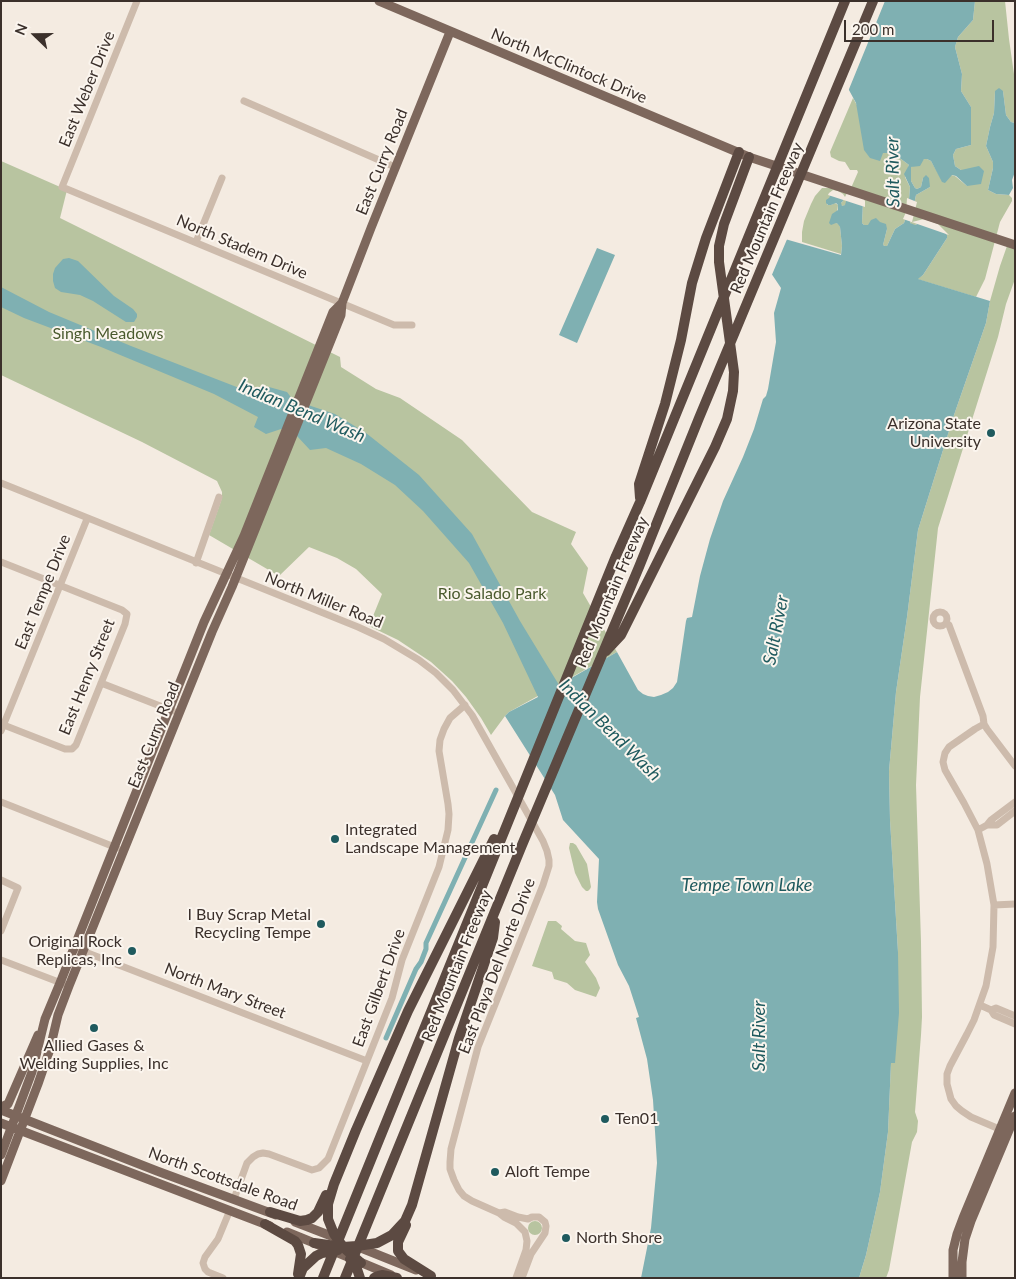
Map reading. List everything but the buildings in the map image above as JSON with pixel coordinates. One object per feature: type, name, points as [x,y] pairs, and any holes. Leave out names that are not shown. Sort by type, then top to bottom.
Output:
[{"type":"highway","name":"Red Mountain Freeway","points":[[323,1278],[510,815],[845,1]]},
{"type":"highway","name":"Red Mountain Freeway","points":[[346,1277],[522,844],[559,760],[873,1]]},
{"type":"highway","points":[[640,502],[639,484],[665,404],[681,340],[692,283],[706,238],[744,154]]},
{"type":"highway","points":[[601,656],[621,635],[715,447],[727,419],[733,391],[734,372],[719,262],[719,246],[744,154]]},
{"type":"highway","points":[[360,1278],[356,1267],[341,1247],[332,1229],[328,1204],[334,1184],[408,1011],[494,839],[510,815]]},
{"type":"highway","points":[[432,1277],[404,1259],[398,1250],[398,1242],[408,1221],[459,1038],[493,938],[497,908]]},
{"type":"highway","points":[[268,1211],[300,1221],[312,1218],[318,1212],[334,1184]]},
{"type":"highway","points":[[298,1278],[303,1268],[322,1253],[341,1247],[376,1243],[392,1235],[405,1221],[412,1205]]},
{"type":"highway","points":[[265,1224],[295,1241],[298,1245],[301,1254],[298,1278]]},
{"type":"highway","points":[[314,1243],[370,1252]]},
{"type":"highway","points":[[341,1247],[361,1263]]},
{"type":"highway","points":[[374,1278],[378,1276],[397,1278]]},
{"type":"main road","name":"North McClintock Drive","points":[[379,1],[763,162],[1015,245]]},
{"type":"main road","name":"East Curry Road","points":[[21,1117],[45,1019],[204,622],[246,532],[303,398],[341,315],[342,303],[450,32]]},
{"type":"main road","name":"East Curry Road","points":[[1,1155],[16,1128],[49,1052],[58,1015],[69,986],[212,632],[236,578],[287,438]]},
{"type":"main road","points":[[1,1108],[8,1104],[45,1019]]},
{"type":"main road","points":[[962,1278],[965,1239],[1004,1130],[1015,1093]]},
{"type":"main road","name":"North Scottsdale Road","points":[[1,1108],[157,1171],[268,1211],[341,1247]]},
{"type":"main road","points":[[953,1278],[953,1250],[963,1218],[1004,1130],[1015,1116]]},
{"type":"main road","name":"North Scottsdale Road","points":[[1,1123],[314,1243]]},
{"type":"main road","name":"East Curry Road","points":[[1,1181],[16,1128]]},
{"type":"main road","points":[[183,1192],[212,1197],[228,1203],[234,1199]]},
{"type":"main road","points":[[230,1210],[233,1206],[254,1211],[268,1211]]},
{"type":"main road","points":[[370,1252],[432,1277]]},
{"type":"main road","points":[[361,1263],[397,1278]]},
{"type":"street","name":"East Weber Drive","points":[[62,187],[137,1]]},
{"type":"street","points":[[244,101],[395,167]]},
{"type":"street","points":[[196,242],[222,178]]},
{"type":"street","name":"North Stadem Drive","points":[[62,187],[394,325],[412,325]]},
{"type":"street","name":"North Miller Road","points":[[1,483],[358,628],[398,647],[419,660],[453,690],[472,715],[548,851]]},
{"type":"street","points":[[196,562],[219,498]]},
{"type":"street","name":"East Tempe Drive","points":[[2,727],[87,519]]},
{"type":"street","points":[[1,562],[60,586]]},
{"type":"street","name":"East Henry Street","points":[[2,727],[65,749],[72,749],[76,745],[125,624],[127,614],[122,610],[60,586]]},
{"type":"street","points":[[946,622],[949,625],[983,716],[984,724],[1015,766]]},
{"type":"street","points":[[101,683],[179,714]]},
{"type":"street","name":"East Gilbert Drive","points":[[234,1199],[247,1163],[258,1154],[270,1154],[312,1170],[319,1168],[328,1159],[392,998],[402,960],[439,867],[448,830],[449,814],[439,751],[440,740],[450,718],[465,705]]},
{"type":"street","points":[[984,724],[949,747],[943,762],[944,770],[978,830],[987,864],[994,905],[993,947],[987,979],[980,1005],[968,1034],[947,1074],[947,1086],[951,1099],[959,1109],[1004,1130]]},
{"type":"street","points":[[1,802],[124,850]]},
{"type":"street","points":[[988,825],[991,820],[1015,802]]},
{"type":"street","points":[[978,830],[988,825],[996,825],[1015,811]]},
{"type":"street","name":"East Playa Del Norte Drive","points":[[499,1213],[505,1212],[528,1219],[535,1216],[545,1222],[546,1230],[542,1236],[530,1238],[516,1223],[499,1213],[472,1202],[464,1196],[459,1190],[450,1169],[451,1149],[478,1047],[547,874],[549,866],[548,851]]},
{"type":"street","points":[[1,880],[18,888],[1,931]]},
{"type":"street","points":[[994,905],[1015,904]]},
{"type":"street","name":"North Mary Street","points":[[74,948],[367,1061]]},
{"type":"street","points":[[1,960],[69,986]]},
{"type":"street","points":[[980,1005],[991,1010],[994,1015],[1015,1024]]},
{"type":"street","points":[[991,1010],[996,1008],[1015,1016]]},
{"type":"street","points":[[223,1278],[208,1272],[205,1269],[204,1263],[205,1257],[218,1239],[230,1210]]},
{"type":"street","points":[[516,1278],[526,1250],[527,1241],[524,1225],[528,1219]]},
{"type":"street","points":[[522,1278],[531,1254],[542,1236]]},
{"type":"green space","points":[[975,1],[1005,1],[1015,81],[1015,123],[1011,122],[1006,115],[1003,91],[995,91],[994,113],[986,146],[993,162],[988,190],[996,194],[1009,195],[1012,201],[1000,222],[985,279],[976,297],[917,279],[923,275],[947,238],[947,235],[925,221],[915,225],[910,223],[916,195],[930,187],[923,178],[921,187],[915,188],[911,181],[911,167],[927,159],[931,161],[943,182],[951,175],[967,186],[961,170],[955,166],[953,155],[956,149],[971,145],[971,107],[961,91],[962,74],[955,47],[958,37],[973,20]]},
{"type":"green space","points":[[853,98],[883,153],[893,153],[909,165],[905,177],[910,187],[908,213],[904,223],[895,229],[887,246],[885,246],[883,245],[887,229],[862,223],[863,202],[842,206],[841,203],[843,201],[831,194],[827,205],[835,203],[838,205],[836,223],[840,227],[841,254],[802,242],[802,232],[811,204],[822,188],[851,188],[858,172],[857,170],[850,170],[845,162],[831,157],[830,152]]},
{"type":"green space","points":[[1,161],[67,190],[60,218],[340,357],[341,367],[376,389],[400,398],[462,440],[532,512],[576,532],[571,544],[588,568],[583,593],[617,652],[509,712],[491,735],[466,697],[431,662],[398,640],[369,626],[382,594],[356,569],[337,558],[309,547],[279,576],[209,535],[222,498],[222,492],[217,481],[142,442],[1,375]]},
{"type":"green space","points":[[1007,246],[1015,248],[1015,279],[938,528],[920,697],[916,785],[922,1017],[915,1112],[918,1121],[917,1132],[912,1142],[886,1278],[859,1278],[880,1192],[888,1132],[891,1062],[894,1063],[898,952],[889,771],[896,692],[918,530],[954,415],[986,323],[990,301]]},
{"type":"green space","points":[[570,843],[576,845],[587,864],[591,887],[588,891],[582,887],[575,873],[569,848]]},
{"type":"green space","points":[[548,921],[556,921],[562,926],[561,929],[575,941],[586,943],[590,955],[585,962],[596,978],[600,988],[596,997],[575,990],[567,983],[554,979],[552,972],[532,966]]},
{"type":"green space","points":[[532,1221],[538,1221],[542,1228],[538,1235],[532,1235],[528,1231],[528,1225]]},
{"type":"water","name":"Tempe Town Lake","points":[[841,1],[975,1],[973,20],[958,37],[955,47],[962,74],[961,91],[971,107],[971,145],[956,149],[953,155],[955,166],[961,170],[979,166],[984,171],[981,184],[967,186],[956,176],[952,175],[945,183],[942,182],[931,161],[924,159],[920,166],[911,167],[911,181],[917,189],[921,187],[923,178],[926,175],[929,178],[930,187],[916,195],[910,223],[915,225],[925,221],[937,226],[947,235],[947,238],[923,275],[918,279],[990,301],[986,323],[954,415],[918,530],[896,692],[889,771],[898,952],[899,1013],[895,1063],[891,1063],[888,1132],[880,1192],[859,1278],[641,1278],[651,1228],[657,1163],[653,1100],[647,1059],[636,1018],[639,1017],[629,986],[618,965],[598,909],[599,859],[563,820],[555,795],[505,716],[538,697],[503,623],[469,563],[423,511],[395,485],[361,464],[326,448],[310,450],[297,436],[281,429],[266,434],[254,427],[258,417],[214,394],[1,307],[1,287],[49,312],[247,391],[267,397],[269,387],[287,392],[293,400],[335,414],[366,433],[419,475],[472,534],[520,621],[559,685],[617,652],[638,690],[648,696],[661,695],[673,688],[677,682],[686,621],[687,618],[692,617],[710,539],[723,501],[743,457],[768,389],[776,342],[774,313],[781,288],[771,273],[785,239],[841,255],[840,227],[836,223],[831,225],[829,223],[832,214],[838,210],[836,203],[828,205],[826,203],[831,194],[842,196],[842,206],[845,205],[848,195],[863,202],[862,223],[864,225],[868,225],[871,220],[876,218],[886,224],[887,229],[883,245],[885,246],[887,246],[895,229],[904,223],[908,213],[910,187],[904,174],[909,165],[893,153],[883,153],[880,161],[870,158],[864,150],[856,103],[837,68]]},
{"type":"water","points":[[999,88],[1003,91],[1006,115],[1011,122],[1015,123],[1015,172],[1012,180],[1013,188],[1009,195],[996,194],[988,190],[993,162],[986,146],[994,113],[995,91]]},
{"type":"water","points":[[597,248],[615,255],[577,343],[559,335]]},
{"type":"water","points":[[69,258],[78,261],[114,296],[133,309],[137,314],[134,322],[126,322],[80,295],[61,292],[55,288],[53,274],[55,268],[63,259]]},
{"type":"pier","points":[[838,1],[885,1],[847,94],[835,68]]},
{"type":"pier","points":[[833,190],[838,191],[845,197],[847,193],[862,196],[865,201],[865,207],[828,195]]},
{"type":"pier","points":[[907,198],[917,202],[912,222],[924,219],[938,224],[949,235],[903,219],[906,212]]},
{"type":"pier","points":[[785,236],[788,237],[771,277],[769,272]]},
{"type":"waterway","points":[[386,1038],[416,969],[421,962],[426,949],[426,943],[496,790]]},
{"type":"place","name":"Arizona State University","points":[[991,433]]},
{"type":"place","name":"Integrated Landscape Management","points":[[335,839]]},
{"type":"place","name":"I Buy Scrap Metal Recycling Tempe","points":[[321,924]]},
{"type":"place","name":"Original Rock Replicas, Inc","points":[[132,951]]},
{"type":"place","name":"Allied Gases & Welding Supplies, Inc","points":[[94,1028]]},
{"type":"place","name":"Ten01","points":[[605,1119]]},
{"type":"place","name":"Aloft Tempe","points":[[495,1172]]},
{"type":"place","name":"North Shore","points":[[566,1238]]},
{"type":"water label","name":"Salt River","points":[[893,172]]},
{"type":"water label","name":"Indian Bend Wash","points":[[302,411]]},
{"type":"water label","name":"Salt River","points":[[776,630]]},
{"type":"water label","name":"Indian Bend Wash","points":[[610,730]]},
{"type":"water label","name":"Salt River","points":[[759,1036]]},
{"type":"park label","name":"Singh Meadows","points":[[108,334]]},
{"type":"park label","name":"Rio Salado Park","points":[[492,594]]}]
